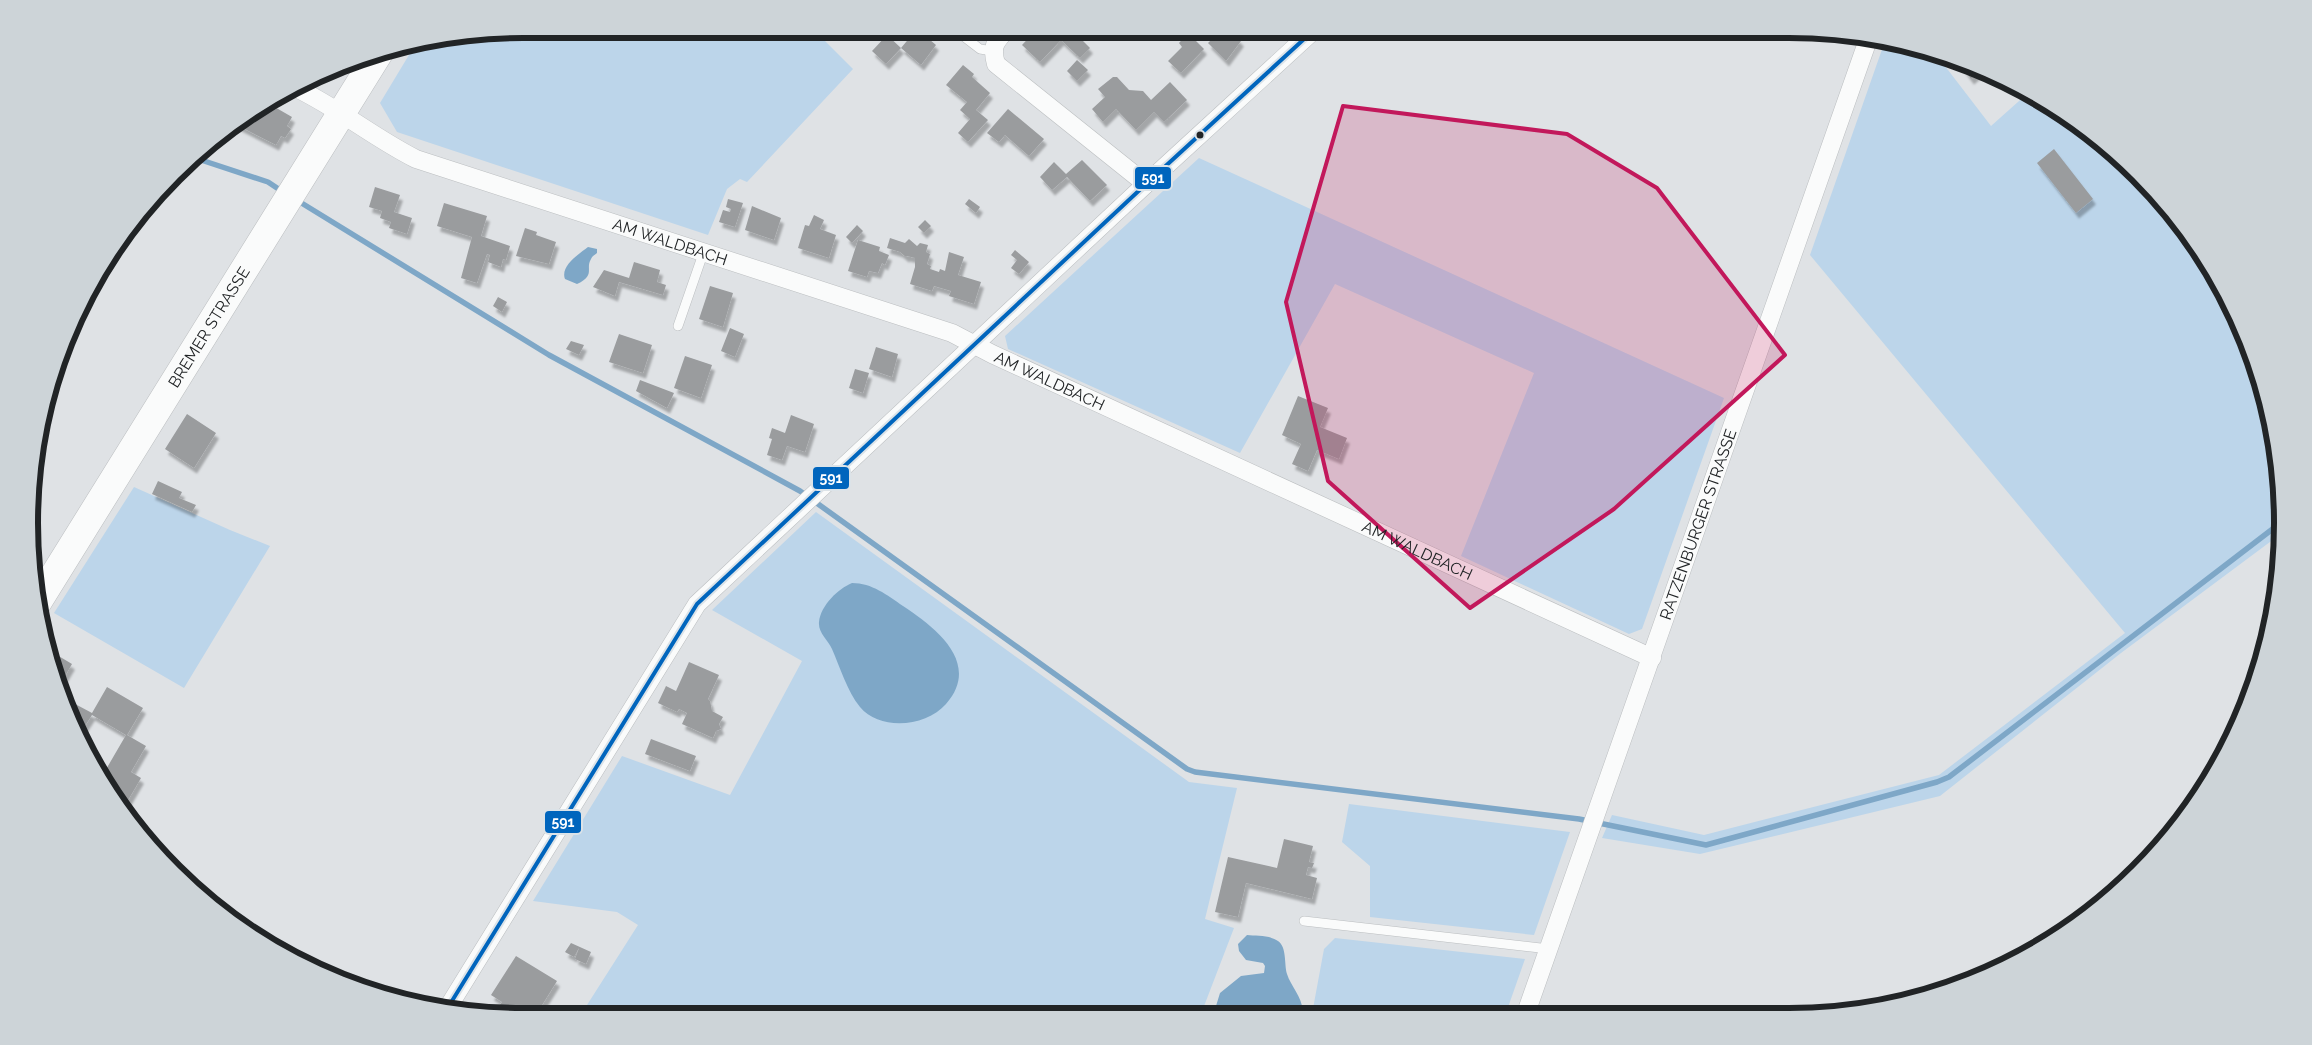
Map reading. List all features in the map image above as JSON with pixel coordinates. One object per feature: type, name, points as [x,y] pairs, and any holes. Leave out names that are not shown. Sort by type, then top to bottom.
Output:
[{"type":"main road","name":"BREMER STRASSE","points":[[43,593],[288,195],[373,61]]},
{"type":"street","points":[[998,38],[993,51],[996,64],[1146,184]]},
{"type":"street","points":[[451,1002],[697,604],[1146,184],[1305,38]]},
{"type":"street","name":"RATZENBURGER STRASSE","points":[[1528,1008],[1866,44]]},
{"type":"street","name":"AM WALDBACH","points":[[302,91],[342,113],[391,146],[416,158],[952,332],[1001,358],[1652,658]]},
{"type":"lane","points":[[966,38],[980,49],[993,51]]},
{"type":"lane","points":[[678,326],[704,251]]},
{"type":"lane","points":[[1304,921],[1549,949]]},
{"type":"highlighted area","points":[[1343,106],[1567,134],[1657,188],[1785,355],[1614,509],[1470,608],[1328,481],[1286,302]]},
{"type":"shaded area","points":[[822,38],[853,69],[747,182],[740,179],[727,189],[708,235],[397,132],[380,103],[412,51],[459,42],[491,39]]},
{"type":"shaded area","points":[[1883,47],[1942,62],[1991,126],[2023,97],[2032,102],[2085,138],[2132,180],[2174,227],[2210,280],[2238,337],[2258,397],[2270,459],[2273,491],[2273,539],[2121,653],[1940,796],[1700,854],[1602,838],[1612,815],[1704,835],[1939,775],[2125,633],[1810,255]]},
{"type":"shaded area","points":[[1199,158],[1724,398],[1642,629],[1629,634],[1461,556],[1534,373],[1335,284],[1240,453],[1008,349],[1005,336]]},
{"type":"shaded area","points":[[588,247],[597,249],[597,253],[589,263],[589,272],[586,278],[577,284],[565,279],[564,274],[568,265]]},
{"type":"shaded area","points":[[134,487],[270,546],[184,688],[54,613]]},
{"type":"shaded area","points":[[816,512],[1189,782],[1237,788],[1205,919],[1234,928],[1203,1008],[585,1008],[638,925],[617,912],[533,901],[622,756],[730,795],[802,661],[712,610]]},
{"type":"shaded area","points":[[852,583],[866,585],[879,590],[928,624],[950,648],[957,661],[959,674],[956,689],[946,704],[937,712],[927,718],[915,721],[891,723],[869,715],[855,701],[832,649],[819,626],[820,616],[831,598],[841,589]]},
{"type":"shaded area","points":[[1349,804],[1570,832],[1534,935],[1370,917],[1370,866],[1342,842]]},
{"type":"shaded area","points":[[1247,935],[1271,938],[1281,944],[1284,951],[1287,974],[1300,999],[1302,1008],[1217,1008],[1220,993],[1241,976],[1264,973],[1265,966],[1263,963],[1246,960],[1239,951],[1238,944]]},
{"type":"shaded area","points":[[1335,938],[1525,959],[1508,1008],[1313,1008],[1324,949]]},
{"type":"building","points":[[884,38],[890,38],[901,48],[886,64],[872,51]]},
{"type":"building","points":[[909,38],[928,38],[936,45],[921,65],[901,48]]},
{"type":"building","points":[[1029,38],[1080,38],[1090,48],[1080,58],[1061,40],[1040,62],[1022,45]]},
{"type":"building","points":[[1184,38],[1193,38],[1204,49],[1181,73],[1168,61],[1182,47],[1179,43]]},
{"type":"building","points":[[1213,38],[1238,38],[1241,41],[1226,61],[1208,43]]},
{"type":"building","points":[[1077,60],[1088,70],[1077,81],[1067,71]]},
{"type":"building","points":[[963,65],[974,74],[972,77],[990,93],[976,110],[988,120],[968,142],[958,133],[970,119],[960,110],[967,102],[946,85]]},
{"type":"building","points":[[1964,70],[1976,75],[1971,79]]},
{"type":"building","points":[[1113,77],[1117,77],[1129,90],[1143,91],[1151,100],[1170,82],[1187,100],[1164,122],[1154,112],[1136,130],[1116,109],[1103,122],[1092,109],[1105,97],[1098,89]]},
{"type":"building","points":[[273,106],[292,117],[287,126],[291,129],[285,138],[281,136],[276,145],[242,127]]},
{"type":"building","points":[[1008,109],[1044,139],[1029,156],[1005,135],[999,142],[987,133]]},
{"type":"building","points":[[2054,149],[2093,199],[2076,213],[2037,163]]},
{"type":"building","points":[[1082,160],[1107,185],[1090,201],[1067,177],[1052,190],[1040,177],[1054,162],[1066,174]]},
{"type":"building","points":[[375,187],[400,195],[394,212],[412,218],[407,234],[389,228],[391,222],[380,218],[382,211],[369,207]]},
{"type":"building","points":[[728,199],[743,203],[735,227],[719,222],[723,210],[730,212],[731,209],[726,207]]},
{"type":"building","points":[[969,199],[980,207],[976,213],[965,204]]},
{"type":"building","points":[[444,203],[487,216],[481,236],[510,246],[506,260],[503,259],[501,267],[488,262],[490,255],[487,254],[477,283],[461,278],[472,237],[437,226]]},
{"type":"building","points":[[752,206],[781,218],[774,240],[745,230]]},
{"type":"building","points":[[814,215],[824,220],[820,229],[836,235],[829,258],[798,248],[805,225],[809,226]]},
{"type":"building","points":[[925,220],[931,226],[924,233],[918,227]]},
{"type":"building","points":[[857,225],[863,231],[852,243],[846,237]]},
{"type":"building","points":[[525,228],[537,232],[536,235],[556,242],[549,264],[516,256]]},
{"type":"building","points":[[890,238],[905,243],[909,239],[917,246],[920,243],[928,245],[926,252],[930,254],[927,264],[931,266],[930,269],[939,272],[940,269],[945,271],[949,252],[964,257],[958,275],[981,282],[974,304],[949,296],[951,291],[934,286],[932,291],[910,284],[915,267],[915,258],[906,257],[900,252],[887,248]]},
{"type":"building","points":[[858,240],[880,247],[879,251],[889,255],[885,265],[882,263],[878,273],[869,271],[867,277],[848,271]]},
{"type":"building","points":[[1015,250],[1029,262],[1019,274],[1011,268],[1017,260],[1011,255]]},
{"type":"building","points":[[634,262],[660,270],[657,282],[666,285],[663,295],[619,282],[615,296],[593,287],[604,270],[629,278]]},
{"type":"building","points":[[710,286],[733,293],[723,327],[699,319]]},
{"type":"building","points":[[498,297],[507,302],[502,312],[493,306]]},
{"type":"building","points":[[730,328],[744,334],[735,357],[721,351]]},
{"type":"building","points":[[619,334],[652,345],[643,373],[609,362]]},
{"type":"building","points":[[571,341],[584,345],[579,355],[566,349]]},
{"type":"building","points":[[876,347],[898,354],[892,377],[869,369]]},
{"type":"building","points":[[685,356],[712,365],[701,398],[674,388]]},
{"type":"building","points":[[855,369],[869,373],[863,393],[849,388]]},
{"type":"building","points":[[640,380],[674,393],[667,408],[636,391]]},
{"type":"building","points":[[1298,396],[1328,408],[1320,427],[1347,438],[1339,459],[1317,450],[1308,471],[1292,464],[1301,444],[1282,435]]},
{"type":"building","points":[[187,414],[216,433],[194,468],[165,449]]},
{"type":"building","points":[[791,415],[814,424],[805,452],[787,446],[782,460],[767,455],[772,439],[769,438],[772,428],[785,433]]},
{"type":"building","points":[[158,481],[182,492],[179,498],[196,505],[192,512],[152,494]]},
{"type":"building","points":[[56,654],[72,664],[63,679]]},
{"type":"building","points":[[689,662],[719,675],[708,699],[712,711],[723,717],[719,724],[721,729],[716,731],[713,738],[682,724],[687,713],[679,709],[677,712],[658,703],[666,686],[676,691]]},
{"type":"building","points":[[107,687],[143,708],[127,735],[146,746],[131,772],[141,778],[127,802],[105,770],[126,735],[92,715],[84,728],[72,702],[92,713]]},
{"type":"building","points":[[651,739],[696,756],[690,771],[645,754]]},
{"type":"building","points":[[1284,839],[1313,846],[1309,862],[1314,863],[1312,868],[1308,867],[1306,875],[1317,878],[1312,899],[1246,883],[1238,917],[1215,912],[1228,857],[1277,868]]},
{"type":"building","points":[[571,943],[591,952],[586,964],[575,959],[579,948],[574,957],[565,952]]},
{"type":"building","points":[[516,956],[557,981],[540,1008],[532,1005],[530,1008],[499,1007],[502,1002],[491,995]]},
{"type":"waterway","points":[[201,160],[268,182],[283,192]]},
{"type":"waterway","points":[[295,199],[549,355],[800,491],[1187,769],[1195,772],[1579,819],[1706,845],[1937,782],[1949,777],[2274,528]]},
{"type":"transit line","name":"591","points":[[451,1002],[697,604],[1146,184],[1305,38]]}]
